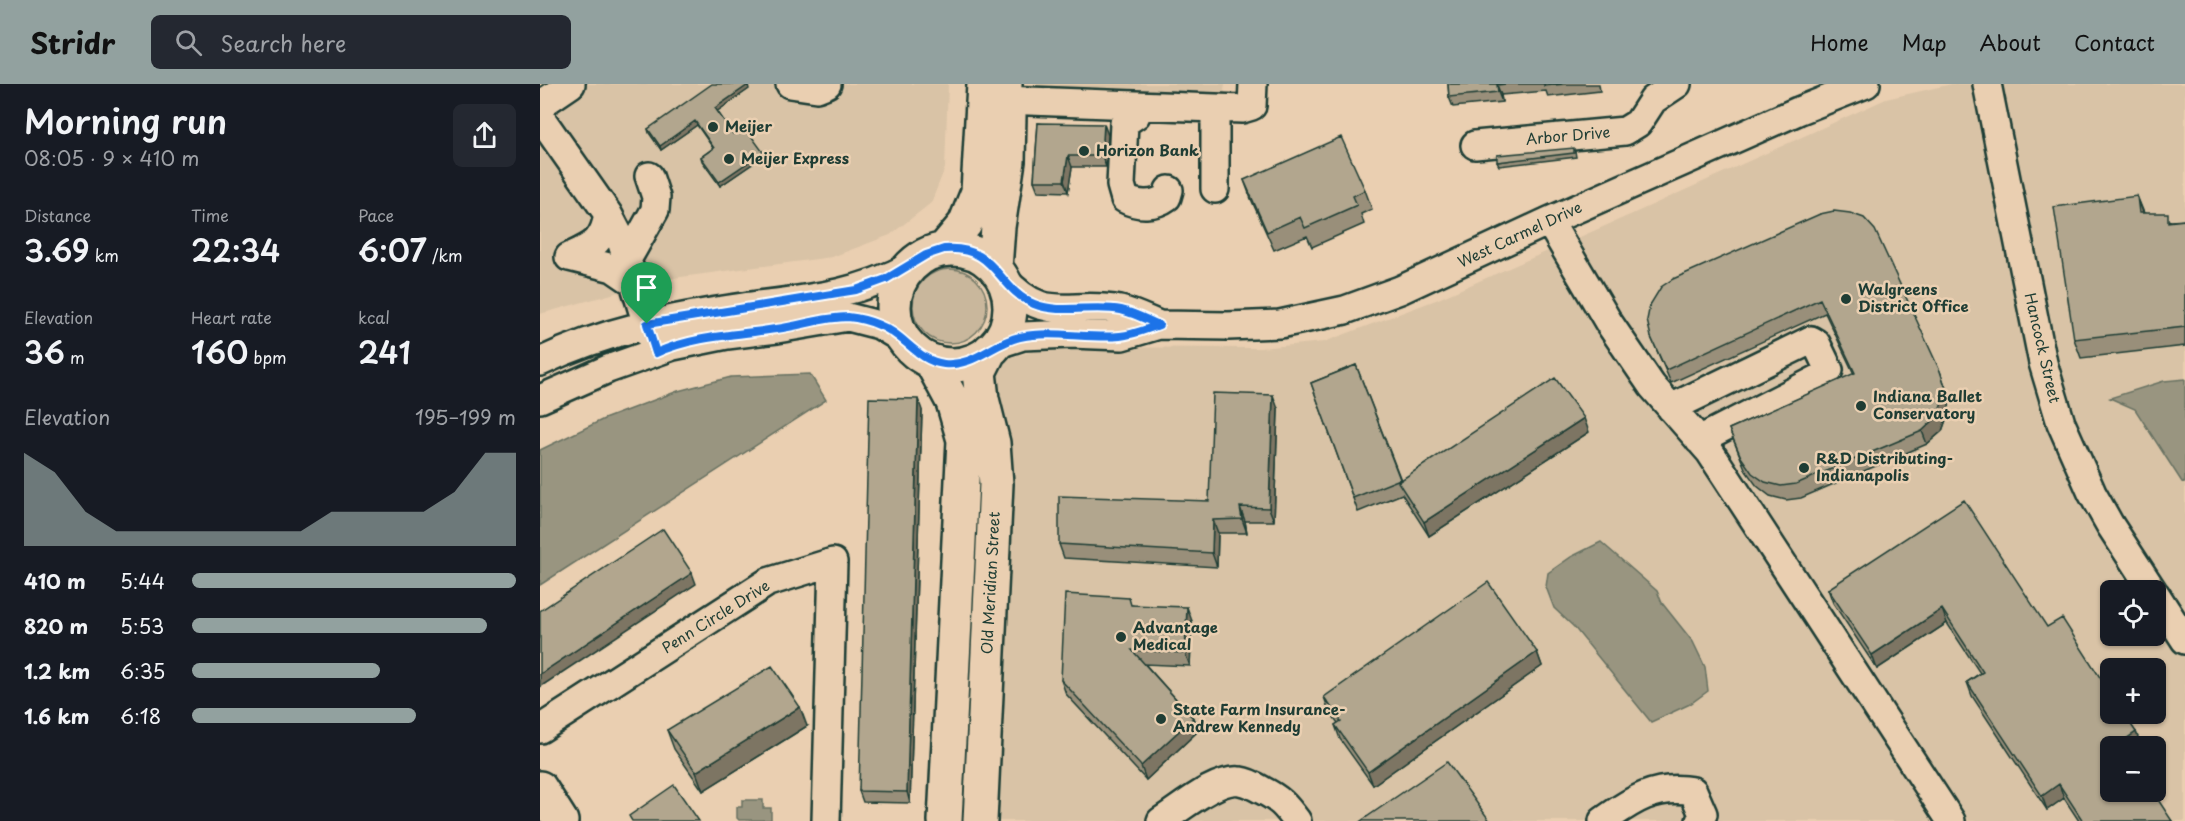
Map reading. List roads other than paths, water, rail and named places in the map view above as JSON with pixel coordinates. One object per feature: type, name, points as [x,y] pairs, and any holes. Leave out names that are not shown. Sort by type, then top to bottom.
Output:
[{"type":"main road","points":[[944,249],[965,224],[978,192],[997,89]]},
{"type":"main road","points":[[997,89],[1009,115],[1008,160],[998,228],[999,273],[1010,301],[1002,336],[992,348],[968,362],[956,364],[931,361],[920,355],[904,339],[895,318],[895,296],[903,275],[926,255],[944,249],[972,252],[988,261],[999,273]]},
{"type":"main road","name":"Old Meridian Street","points":[[980,821],[996,484],[993,443],[982,399],[979,372],[992,348]]},
{"type":"main road","points":[[931,361],[953,402],[964,440],[945,821]]},
{"type":"main road","points":[[540,788],[561,821]]},
{"type":"street","points":[[540,105],[571,84]]},
{"type":"street","points":[[790,84],[817,88],[827,84]]},
{"type":"street","name":"Arbor Drive","points":[[1475,145],[1625,131],[1638,123],[1653,100],[1677,84]]},
{"type":"street","name":"West Carmel Drive","points":[[992,348],[1023,336],[1071,334],[1122,336],[1159,325],[1280,324],[1345,310],[1400,290],[1549,221],[1798,111],[1866,84]]},
{"type":"street","name":"Hancock Street","points":[[1987,84],[2043,363],[2061,423],[2092,493],[2146,580]]},
{"type":"street","points":[[997,89],[1132,114],[1215,108],[1242,109],[1252,95]]},
{"type":"street","points":[[1215,108],[1215,189]]},
{"type":"street","points":[[1132,114],[1129,201],[1156,204],[1167,197],[1169,190]]},
{"type":"street","points":[[540,117],[608,214],[620,237],[656,353]]},
{"type":"street","points":[[632,270],[654,210],[656,197],[648,176]]},
{"type":"street","points":[[608,214],[605,232],[589,248],[569,257],[613,268],[632,270]]},
{"type":"street","points":[[1549,221],[1609,322],[1652,386],[1710,452],[1951,821]]},
{"type":"street","points":[[540,362],[604,336],[647,324],[856,290],[886,279],[911,266]]},
{"type":"street","name":"West Carmel Drive","points":[[999,273],[1024,298],[1040,306],[1121,310],[1159,325]]},
{"type":"street","points":[[540,399],[608,369],[673,346],[700,340],[848,317],[879,325],[904,339]]},
{"type":"street","points":[[1671,408],[1811,340],[1816,343],[1829,370],[1826,375],[1699,440]]},
{"type":"street","name":"Penn Circle Drive","points":[[540,729],[768,582],[832,562],[826,821]]},
{"type":"street","name":"Hancock Street","points":[[2166,611],[2185,640]]},
{"type":"street","points":[[1161,821],[1204,793],[1238,780],[1250,783],[1283,802],[1297,821]]},
{"type":"street","points":[[1603,821],[1633,799],[1676,788],[1693,791],[1703,814],[1700,821]]},
{"type":"place","name":"Meijer","points":[[713,127]]},
{"type":"place","name":"Horizon Bank","points":[[1084,151]]},
{"type":"place","name":"Meijer Express","points":[[729,159]]},
{"type":"place","name":"Walgreens District Office","points":[[1846,299]]},
{"type":"place","name":"Indiana Ballet Conservatory","points":[[1861,406]]},
{"type":"place","name":"R&D Distributing- Indianapolis","points":[[1804,468]]},
{"type":"place","name":"Advantage Medical","points":[[1121,637]]},
{"type":"place","name":"State Farm Insurance- Andrew Kennedy","points":[[1161,719]]}]
